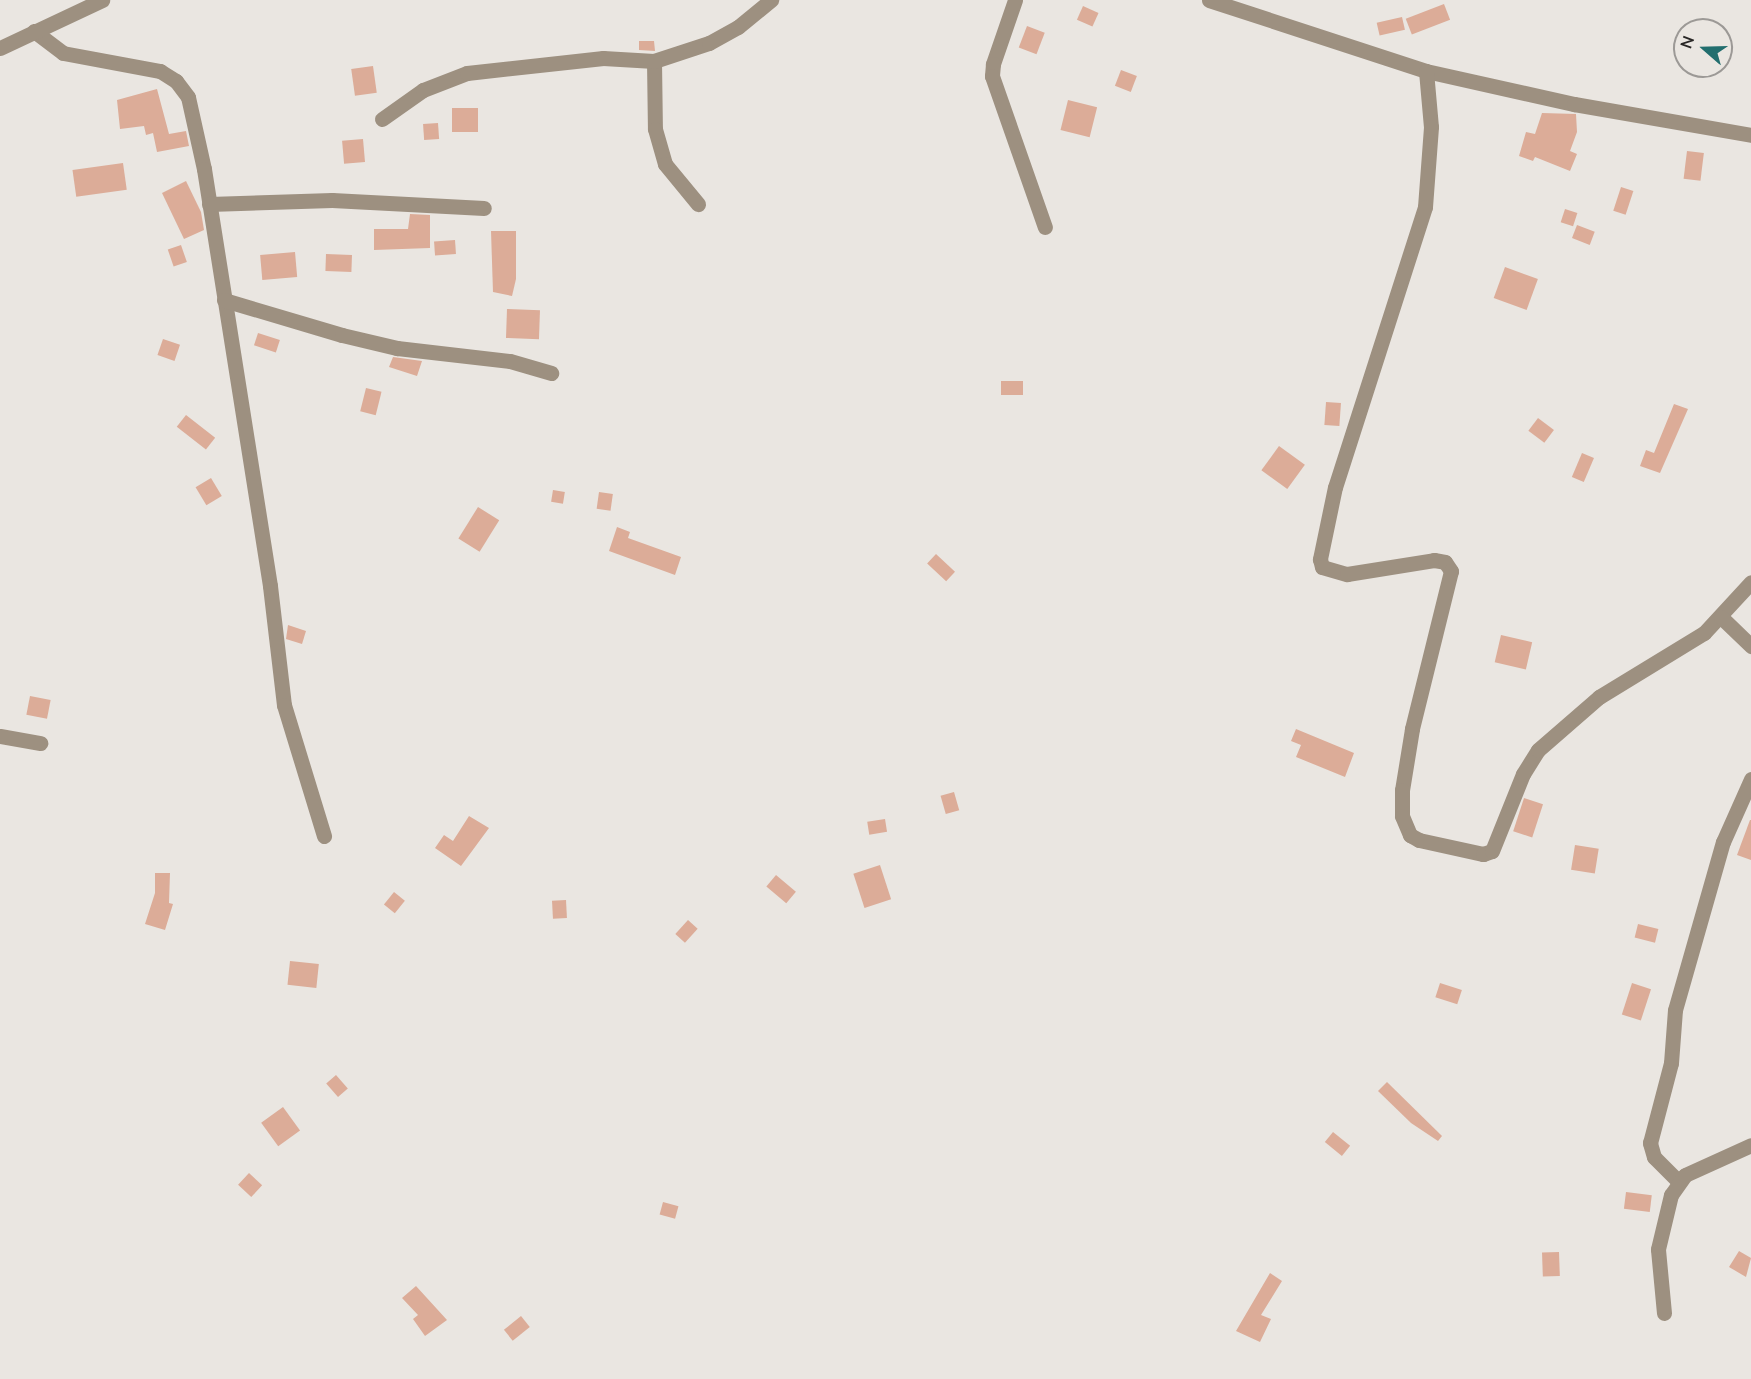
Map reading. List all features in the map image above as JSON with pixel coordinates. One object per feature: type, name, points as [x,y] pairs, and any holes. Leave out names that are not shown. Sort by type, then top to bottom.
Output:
[{"type":"street","points":[[0,48],[102,0]]},
{"type":"street","points":[[382,119],[423,90],[467,73],[603,58],[654,61],[708,43],[738,27],[771,0]]},
{"type":"street","points":[[1016,0],[993,64],[992,76],[1045,227]]},
{"type":"street","points":[[1209,0],[1426,70],[1574,104],[1751,135]]},
{"type":"street","points":[[34,31],[63,53],[160,72],[176,81],[188,97],[209,204],[270,586],[284,705],[324,836]]},
{"type":"street","points":[[654,61],[655,129],[665,164],[698,204]]},
{"type":"street","points":[[1426,70],[1431,127],[1425,207],[1335,487],[1320,559],[1322,567],[1347,574],[1434,560],[1445,562],[1451,572],[1407,760],[1402,816],[1410,835],[1482,854],[1492,851],[1523,774],[1538,750],[1599,697],[1679,650],[1721,617],[1751,582]]},
{"type":"street","points":[[209,204],[332,200],[484,208]]},
{"type":"street","points":[[224,300],[342,336],[397,348],[510,361],[551,373]]},
{"type":"street","points":[[1721,617],[1751,646]]},
{"type":"street","points":[[0,736],[40,743]]},
{"type":"street","points":[[1678,1181],[1654,1157],[1650,1143],[1671,1063],[1675,1010],[1723,842],[1751,779]]},
{"type":"street","points":[[1664,1313],[1658,1264],[1660,1232],[1678,1181],[1751,1145]]},
{"type":"building","points":[[1444,4],[1450,20],[1412,35],[1406,19]]},
{"type":"building","points":[[1083,6],[1099,13],[1092,27],[1077,20]]},
{"type":"building","points":[[1402,17],[1405,30],[1380,36],[1377,23]]},
{"type":"building","points":[[1027,26],[1045,33],[1036,54],[1019,47]]},
{"type":"building","points":[[639,41],[654,41],[655,51],[639,50]]},
{"type":"building","points":[[373,66],[377,93],[355,96],[351,69]]},
{"type":"building","points":[[1121,70],[1137,76],[1131,92],[1115,86]]},
{"type":"building","points":[[157,89],[169,134],[186,131],[189,146],[157,152],[153,133],[146,135],[144,126],[120,129],[117,100]]},
{"type":"building","points":[[1068,100],[1097,107],[1090,137],[1061,130]]},
{"type":"building","points":[[452,108],[478,108],[478,132],[452,132]]},
{"type":"building","points":[[1542,113],[1576,114],[1577,132],[1570,151],[1577,154],[1570,171],[1535,157],[1533,161],[1519,156],[1526,132],[1535,134]]},
{"type":"building","points":[[438,123],[439,139],[424,140],[423,124]]},
{"type":"building","points":[[363,139],[365,162],[344,164],[342,141]]},
{"type":"building","points":[[1687,151],[1704,153],[1700,181],[1684,179]]},
{"type":"building","points":[[123,163],[127,190],[76,197],[72,170]]},
{"type":"building","points":[[186,181],[201,212],[204,230],[184,239],[162,193]]},
{"type":"building","points":[[1621,187],[1633,191],[1626,215],[1613,211]]},
{"type":"building","points":[[1565,209],[1577,213],[1573,226],[1561,222]]},
{"type":"building","points":[[410,214],[430,215],[430,248],[374,250],[374,229],[408,229]]},
{"type":"building","points":[[1577,225],[1595,232],[1590,245],[1572,238]]},
{"type":"building","points":[[491,231],[516,231],[516,279],[512,296],[493,292]]},
{"type":"building","points":[[455,240],[456,254],[435,255],[434,241]]},
{"type":"building","points":[[181,245],[187,262],[174,267],[168,250]]},
{"type":"building","points":[[295,252],[297,277],[262,280],[260,255]]},
{"type":"building","points":[[326,254],[352,255],[351,272],[325,271]]},
{"type":"building","points":[[1505,267],[1538,279],[1527,310],[1494,298]]},
{"type":"building","points":[[507,309],[540,310],[539,339],[506,338]]},
{"type":"building","points":[[258,333],[280,340],[276,352],[254,345]]},
{"type":"building","points":[[163,339],[180,345],[174,361],[157,355]]},
{"type":"building","points":[[393,357],[422,361],[417,376],[389,367]]},
{"type":"building","points":[[1001,381],[1023,381],[1023,395],[1001,395]]},
{"type":"building","points":[[366,388],[382,392],[376,415],[360,411]]},
{"type":"building","points":[[1326,402],[1341,403],[1339,426],[1324,425]]},
{"type":"building","points":[[1674,404],[1688,409],[1660,473],[1640,466],[1646,450],[1654,453]]},
{"type":"building","points":[[186,415],[215,438],[206,450],[177,427]]},
{"type":"building","points":[[1538,418],[1554,430],[1544,443],[1528,431]]},
{"type":"building","points":[[1279,446],[1305,465],[1287,489],[1261,470]]},
{"type":"building","points":[[1582,453],[1594,458],[1584,482],[1572,477]]},
{"type":"building","points":[[211,478],[222,496],[206,505],[196,487]]},
{"type":"building","points":[[553,490],[565,492],[563,504],[551,502]]},
{"type":"building","points":[[599,492],[613,494],[610,511],[597,509]]},
{"type":"building","points":[[478,507],[499,520],[480,552],[458,538]]},
{"type":"building","points":[[617,527],[630,532],[628,538],[681,557],[675,575],[609,551]]},
{"type":"building","points":[[936,554],[955,572],[946,581],[927,564]]},
{"type":"building","points":[[288,625],[306,631],[302,644],[286,639]]},
{"type":"building","points":[[1501,635],[1532,642],[1526,669],[1495,662]]},
{"type":"building","points":[[30,696],[51,700],[47,719],[26,715]]},
{"type":"building","points":[[1296,729],[1354,753],[1345,777],[1296,757],[1301,745],[1291,741]]},
{"type":"building","points":[[954,792],[959,810],[946,814],[941,796]]},
{"type":"building","points":[[1524,798],[1543,804],[1532,837],[1513,831]]},
{"type":"building","points":[[469,816],[489,828],[461,866],[435,848],[444,835],[453,841]]},
{"type":"building","points":[[885,819],[887,832],[869,835],[867,822]]},
{"type":"building","points":[[1751,820],[1751,860],[1737,855]]},
{"type":"building","points":[[1575,845],[1599,849],[1595,873],[1571,870]]},
{"type":"building","points":[[880,865],[891,899],[864,908],[853,874]]},
{"type":"building","points":[[155,873],[170,873],[169,903],[173,904],[165,930],[145,924],[155,893]]},
{"type":"building","points":[[776,875],[796,892],[786,903],[766,886]]},
{"type":"building","points":[[394,892],[405,901],[395,913],[384,904]]},
{"type":"building","points":[[566,900],[567,918],[553,919],[552,901]]},
{"type":"building","points":[[688,920],[698,929],[685,943],[675,934]]},
{"type":"building","points":[[1638,924],[1658,929],[1655,943],[1635,938]]},
{"type":"building","points":[[290,961],[319,964],[316,988],[287,985]]},
{"type":"building","points":[[1440,983],[1462,990],[1457,1004],[1435,997]]},
{"type":"building","points":[[1632,983],[1651,989],[1641,1021],[1622,1014]]},
{"type":"building","points":[[336,1075],[348,1089],[338,1097],[326,1084]]},
{"type":"building","points":[[1387,1082],[1442,1136],[1438,1141],[1411,1123],[1378,1091]]},
{"type":"building","points":[[283,1107],[300,1130],[278,1146],[261,1123]]},
{"type":"building","points":[[1333,1132],[1350,1146],[1342,1156],[1325,1142]]},
{"type":"building","points":[[249,1173],[262,1185],[251,1197],[238,1185]]},
{"type":"building","points":[[1626,1192],[1652,1195],[1650,1212],[1624,1209]]},
{"type":"building","points":[[663,1202],[678,1206],[675,1219],[660,1215]]},
{"type":"building","points":[[1739,1251],[1751,1258],[1746,1277],[1729,1267]]},
{"type":"building","points":[[1559,1252],[1560,1276],[1543,1277],[1542,1253]]},
{"type":"building","points":[[1270,1273],[1282,1281],[1261,1315],[1271,1319],[1260,1342],[1236,1331]]},
{"type":"building","points":[[416,1286],[447,1320],[425,1336],[413,1319],[418,1315],[402,1298]]},
{"type":"building","points":[[521,1316],[530,1327],[513,1341],[504,1330]]}]
